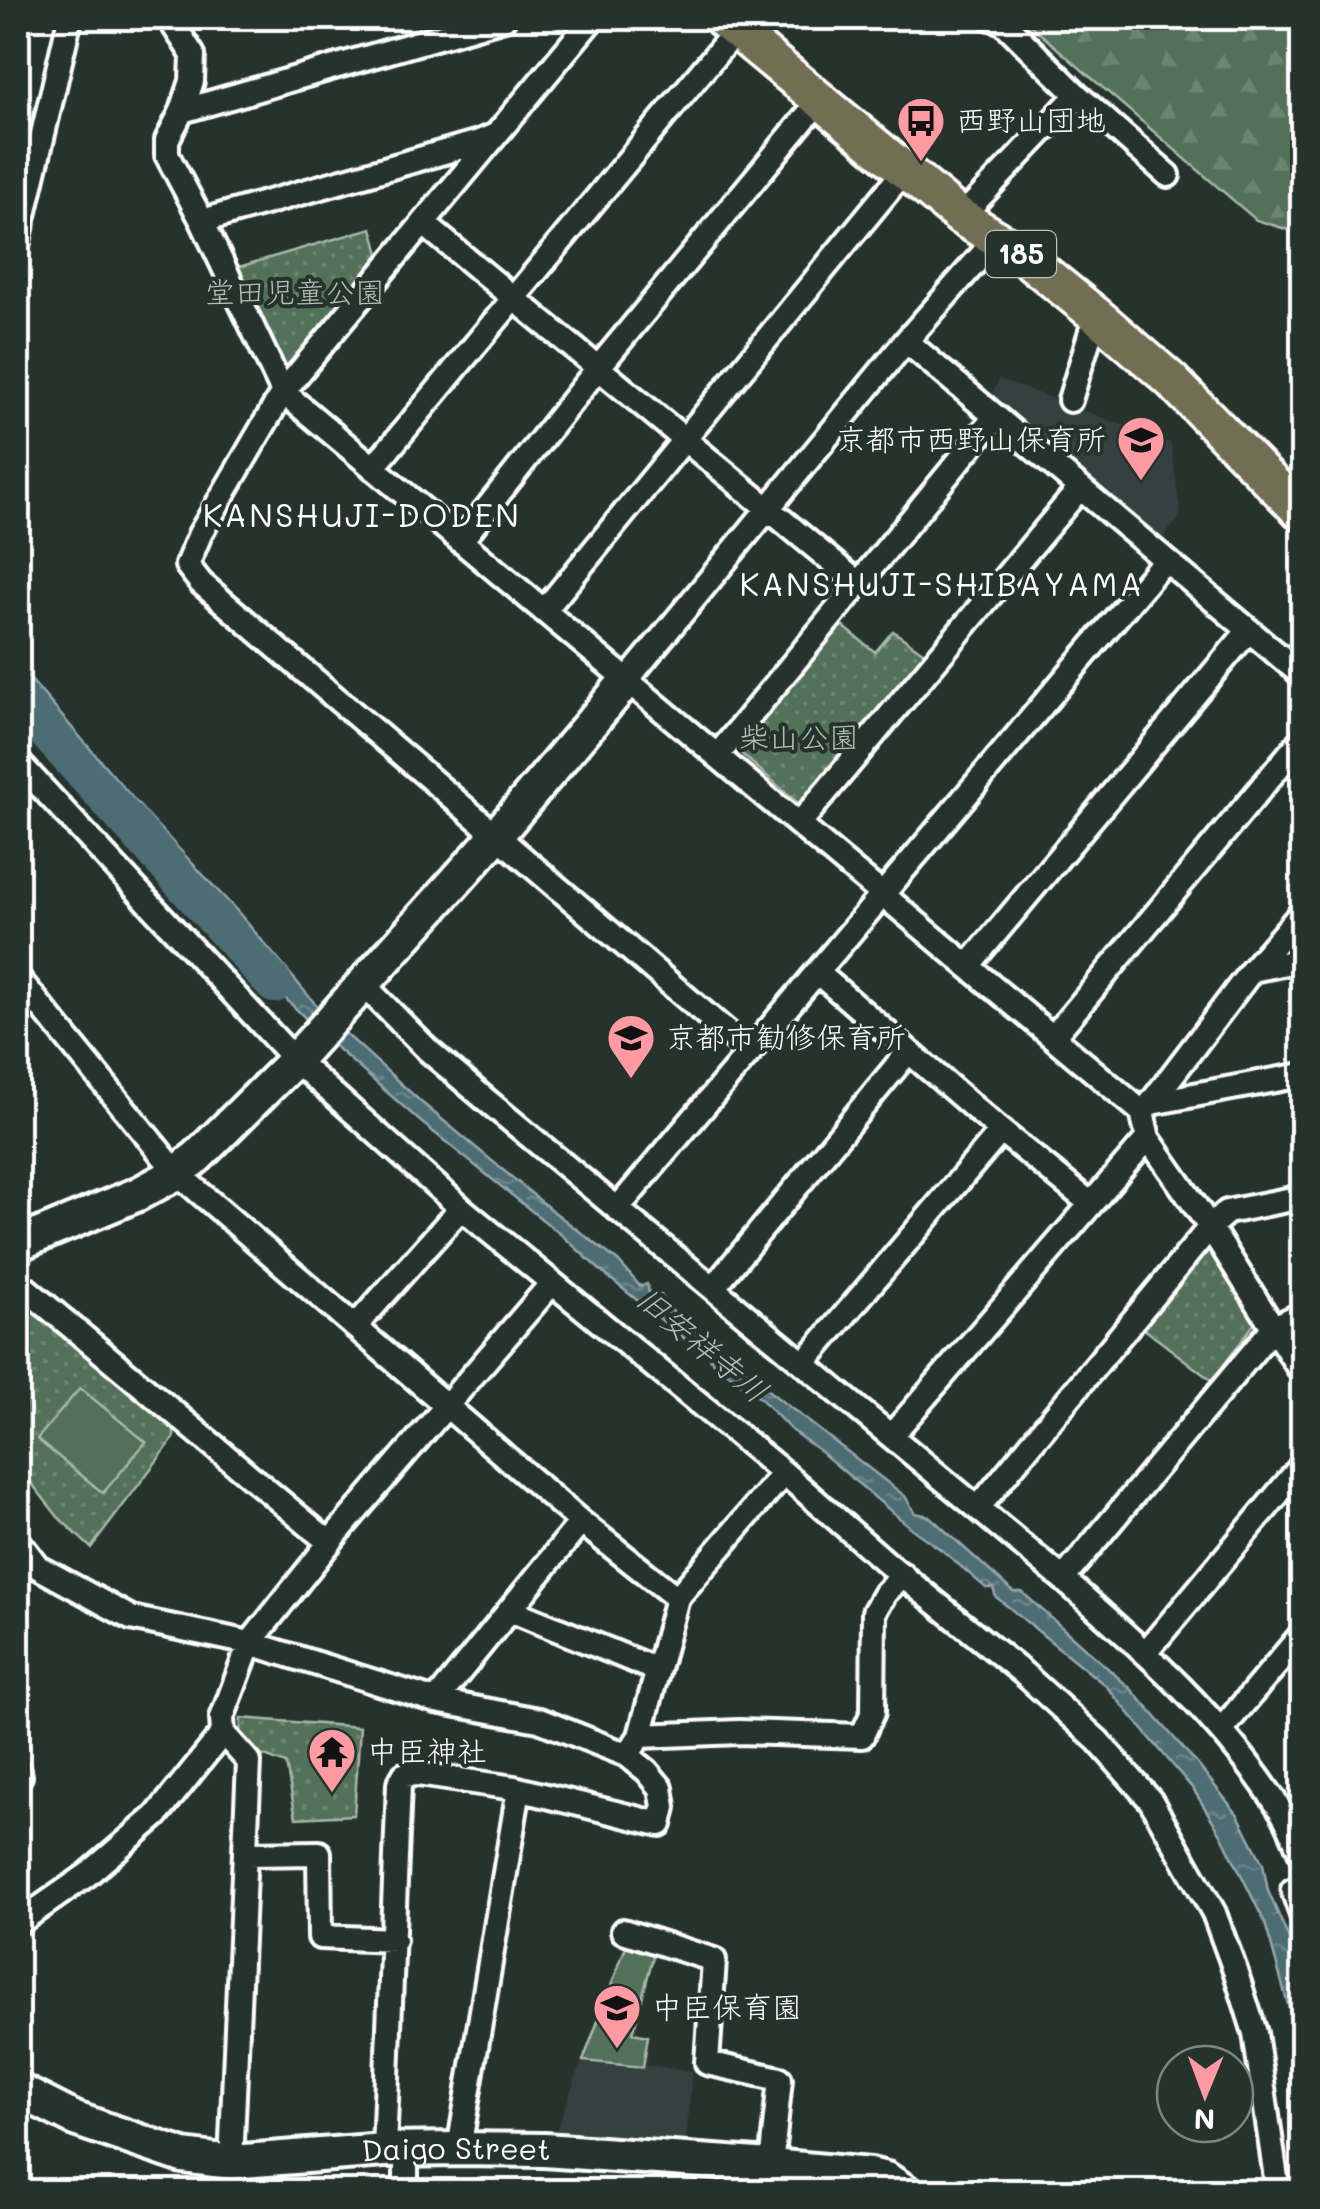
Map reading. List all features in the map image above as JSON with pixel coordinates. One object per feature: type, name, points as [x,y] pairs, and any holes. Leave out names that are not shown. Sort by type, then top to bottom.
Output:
[{"type":"main road","name":"185","points":[[729,24],[961,217],[1017,251],[1096,315],[1171,380],[1302,512]]},
{"type":"main road","points":[[18,1244],[138,1194],[177,1173],[198,1156],[304,1051],[496,836],[627,680]]},
{"type":"main road","name":"Daigo Street","points":[[18,2090],[74,2119],[183,2156],[230,2162],[395,2150],[544,2150],[870,2175],[886,2179],[906,2192]]},
{"type":"street","points":[[18,240],[70,18]]},
{"type":"street","points":[[169,18],[193,56],[192,81],[182,112],[166,140],[166,155],[283,392],[1053,1037],[1146,1108],[1302,1076]]},
{"type":"street","points":[[182,112],[504,18]]},
{"type":"street","points":[[593,18],[283,392],[186,565],[201,583],[750,1052]]},
{"type":"street","points":[[990,18],[1002,22],[1168,175]]},
{"type":"street","points":[[373,468],[729,24]]},
{"type":"street","points":[[961,217],[1077,95]]},
{"type":"street","points":[[460,541],[820,100]]},
{"type":"street","points":[[202,222],[496,134]]},
{"type":"street","points":[[544,611],[905,170]]},
{"type":"street","points":[[423,222],[858,583]]},
{"type":"street","points":[[627,680],[906,340],[996,239]]},
{"type":"street","points":[[1070,400],[1096,315]]},
{"type":"street","points":[[906,340],[1302,675]]},
{"type":"street","points":[[717,756],[995,417]]},
{"type":"street","points":[[799,824],[1080,488]]},
{"type":"street","points":[[618,1209],[1165,560]]},
{"type":"street","points":[[968,966],[1249,630]]},
{"type":"street","points":[[1053,1037],[1302,739]]},
{"type":"street","points":[[18,762],[461,1208],[1024,1673],[1098,1741],[1151,1801],[1214,1913],[1236,1970],[1255,2034],[1278,2192]]},
{"type":"street","points":[[1302,912],[1252,970],[1146,1108],[1148,1138],[1210,1226],[1302,1373]]},
{"type":"street","points":[[1252,970],[1302,960]]},
{"type":"street","points":[[818,973],[1090,1203]]},
{"type":"street","points":[[18,978],[177,1173],[582,1522],[677,1598]]},
{"type":"street","points":[[357,990],[1064,1579],[1146,1652],[1222,1729],[1294,1811],[1302,1856]]},
{"type":"street","points":[[713,1288],[908,1052]]},
{"type":"street","points":[[804,1364],[1001,1131]]},
{"type":"street","points":[[891,1436],[1148,1138]]},
{"type":"street","points":[[978,1508],[1210,1226],[1227,1212],[1302,1197]]},
{"type":"street","points":[[355,1326],[461,1208]]},
{"type":"street","points":[[18,1282],[330,1542]]},
{"type":"street","points":[[230,2162],[249,1762],[223,1733],[222,1718],[250,1643],[330,1542],[552,1283]]},
{"type":"street","points":[[1064,1579],[1274,1327],[1302,1314]]},
{"type":"street","points":[[1146,1652],[1302,1465]]},
{"type":"street","points":[[406,2192],[395,2150],[394,1940],[400,1784],[404,1775],[519,1789],[660,1824],[664,1806],[661,1788],[634,1746],[677,1598],[784,1474]]},
{"type":"street","points":[[436,1700],[582,1522]]},
{"type":"street","points":[[18,1540],[28,1572],[131,1618],[250,1643],[436,1700],[538,1720],[634,1746],[740,1732],[862,1736],[873,1712],[874,1612],[885,1593],[903,1576]]},
{"type":"street","points":[[510,1610],[657,1670]]},
{"type":"street","points":[[1222,1729],[1302,1634]]},
{"type":"street","points":[[18,1923],[87,1874],[156,1816],[223,1733]]},
{"type":"street","points":[[459,2148],[519,1789]]},
{"type":"street","points":[[246,1854],[320,1852],[320,1937],[394,1940]]},
{"type":"street","points":[[1293,1890],[1302,1915]]},
{"type":"street","points":[[623,1931],[714,1960],[707,2064],[780,2079],[771,2166]]},
{"type":"shaded area","points":[[999,379],[1171,443],[1181,517],[1159,541],[990,400]]},
{"type":"shaded area","name":"中臣保育園","points":[[635,1941],[656,1948],[635,2032],[650,2034],[646,2065],[692,2071],[685,2151],[554,2137],[625,1945]]},
{"type":"green space","points":[[1022,18],[1302,18],[1302,234],[1256,220]]},
{"type":"green space","name":"堂田児童公園","points":[[372,228],[379,254],[291,364],[282,364],[235,268]]},
{"type":"green space","name":"柴山公園","points":[[838,622],[875,652],[893,631],[927,655],[806,802],[798,803],[736,749]]},
{"type":"green space","points":[[1203,1250],[1214,1250],[1257,1320],[1212,1381],[1143,1328]]},
{"type":"green space","points":[[18,1300],[174,1426],[174,1438],[91,1548],[58,1517],[18,1466]]},
{"type":"green space","points":[[80,1388],[146,1442],[103,1493],[37,1439]]},
{"type":"green space","points":[[241,1718],[360,1727],[354,1815],[296,1818],[286,1764],[259,1754],[240,1738]]},
{"type":"green space","points":[[635,1943],[655,1949],[633,2033],[648,2036],[643,2067],[583,2061],[626,1946]]},
{"type":"water","points":[[18,665],[323,1013],[421,1102],[618,1261],[640,1286],[647,1284],[649,1293],[661,1295],[684,1323],[690,1324],[691,1330],[700,1330],[702,1336],[713,1340],[719,1354],[733,1355],[735,1364],[905,1496],[915,1513],[929,1516],[1013,1592],[1022,1592],[1131,1689],[1238,1815],[1263,1864],[1268,1891],[1293,1948],[1302,1989],[1302,2068],[1265,1923],[1221,1834],[1193,1789],[1106,1686],[996,1597],[993,1588],[986,1588],[791,1430],[761,1399],[711,1360],[708,1353],[701,1352],[601,1271],[332,1044],[252,966],[225,919],[168,866],[149,835],[18,690]]},
{"type":"waterway","name":"旧安祥寺川","points":[[18,700],[274,984]]},
{"type":"place","name":"西野山団地","points":[[921,164]]},
{"type":"place","name":"京都市西野山保育所","points":[[1141,482]]},
{"type":"place","name":"京都市勧修保育所","points":[[631,1080]]},
{"type":"place","name":"中臣神社","points":[[332,1794]]},
{"type":"place","name":"中臣保育園","points":[[617,2050]]},
{"type":"district","name":"KANSHUJI-DODEN","points":[[362,516]]},
{"type":"district","name":"KANSHUJI-SHIBAYAMA","points":[[942,585]]}]
